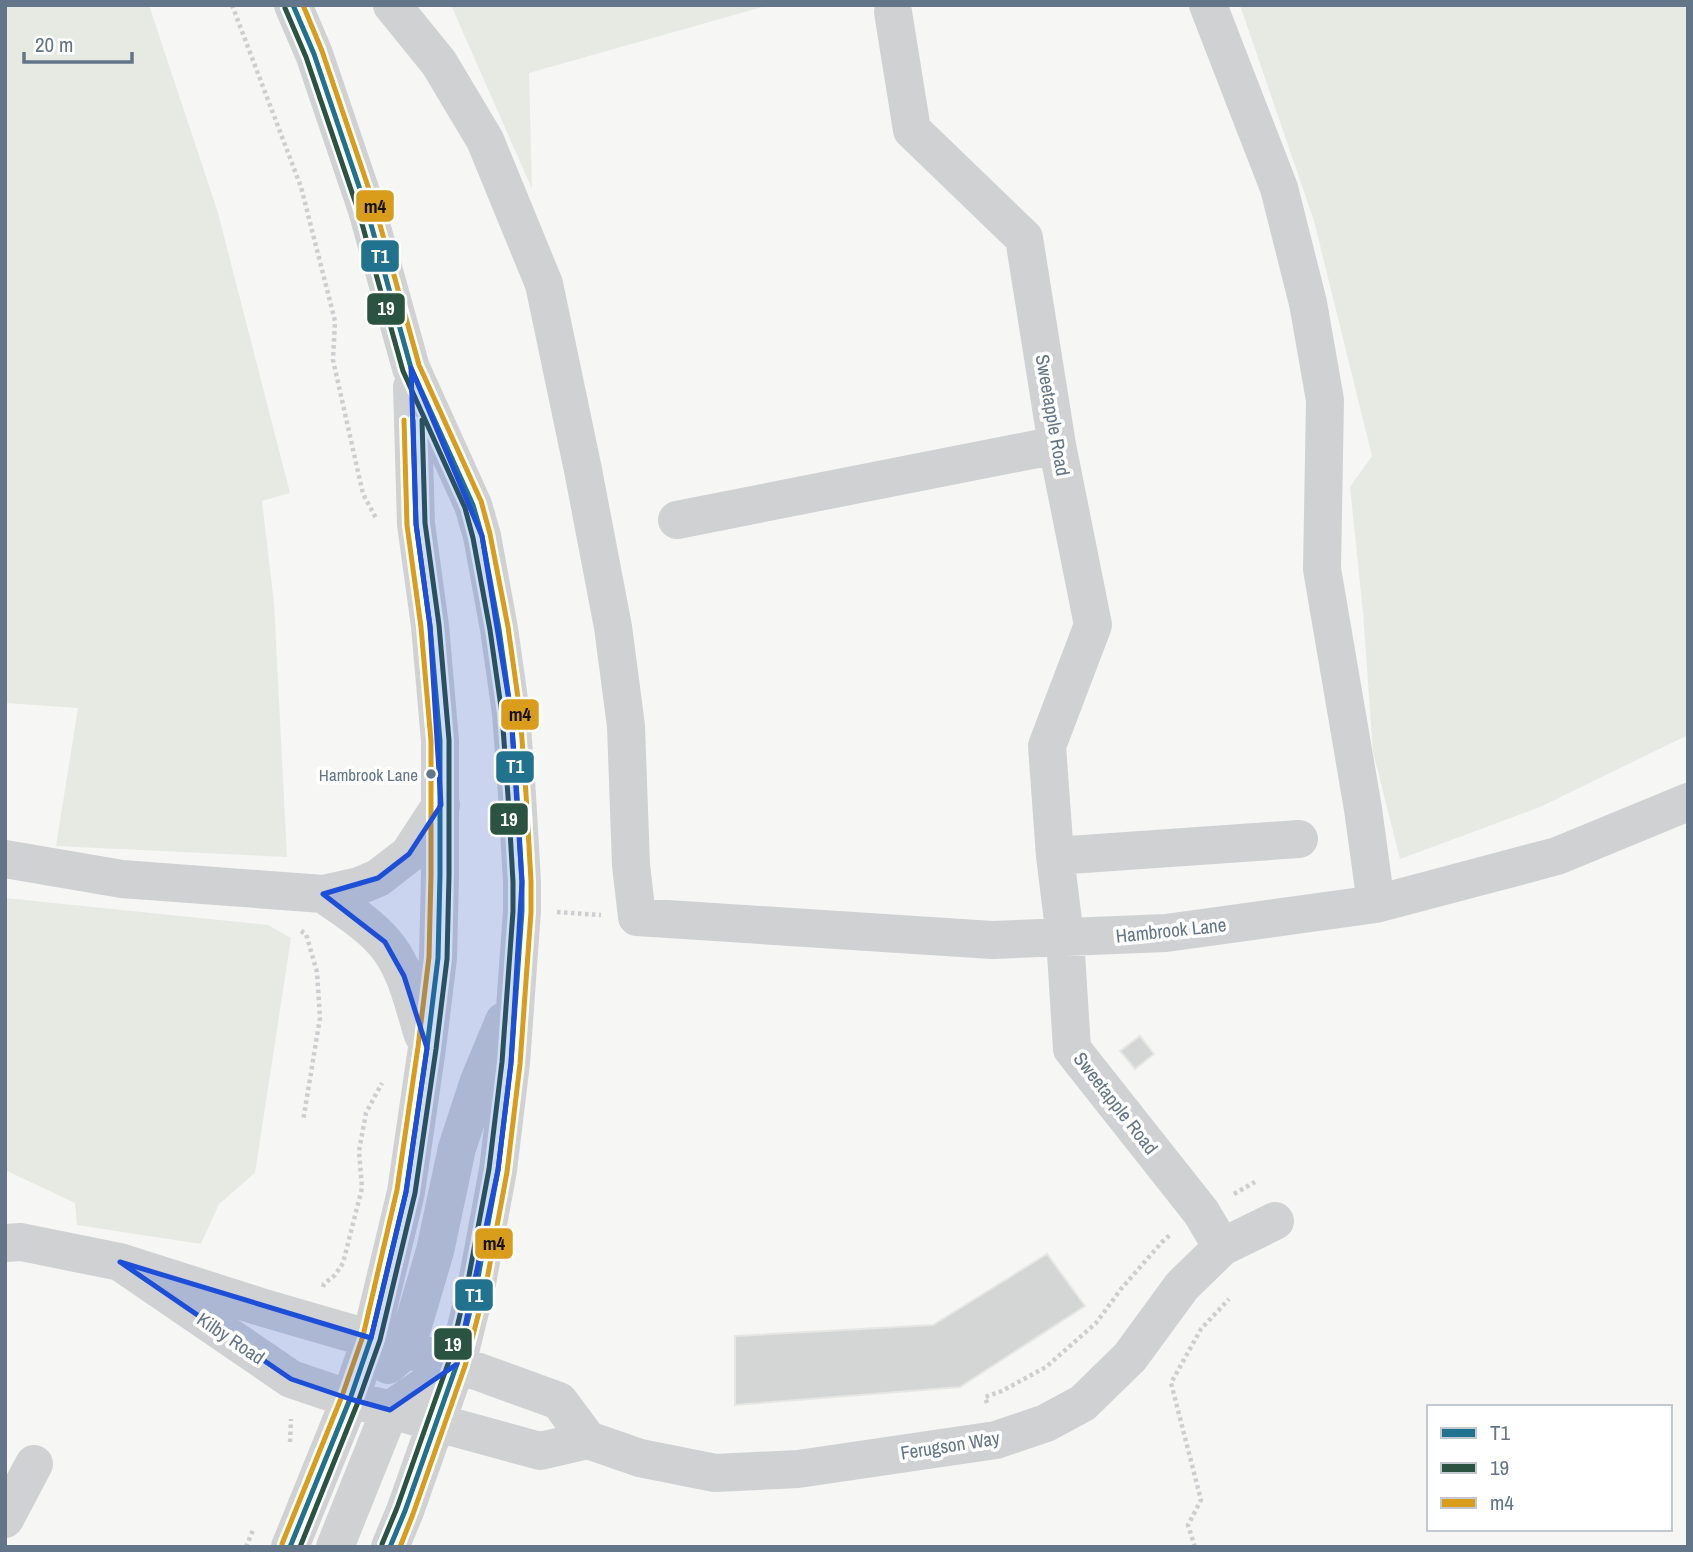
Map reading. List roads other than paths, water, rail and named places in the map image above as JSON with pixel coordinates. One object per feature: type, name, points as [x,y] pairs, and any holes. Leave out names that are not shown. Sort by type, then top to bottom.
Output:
[{"type":"street","points":[[293,5],[314,54],[367,210],[411,368],[473,505],[482,536],[511,713],[522,882],[511,1063],[498,1170],[477,1283],[457,1364],[390,1547]]},
{"type":"street","name":"Hambrook Lane","points":[[392,5],[439,64],[485,140],[544,284],[613,627],[626,726],[631,864],[637,917],[992,940],[1166,933],[1376,904],[1557,856],[1688,802]]},
{"type":"street","points":[[1208,5],[1279,188],[1308,303],[1325,400],[1322,569],[1363,809],[1376,904]]},
{"type":"street","name":"Sweetapple Road","points":[[893,12],[912,130],[1024,238],[1057,445],[1093,625],[1047,746],[1055,856],[1065,937],[1072,1049],[1201,1212],[1222,1247]]},
{"type":"street","points":[[388,1343],[438,958],[440,741],[416,524],[411,368]]},
{"type":"street","points":[[677,520],[1057,445]]},
{"type":"street","points":[[5,859],[122,879],[305,892],[359,886],[379,878],[409,853],[441,806]]},
{"type":"street","points":[[1055,856],[1299,839]]},
{"type":"street","points":[[305,892],[372,930],[385,942],[404,976],[427,1048]]},
{"type":"street","points":[[290,1547],[350,1399],[388,1343],[435,1251],[457,1148],[479,1081],[516,995]]},
{"type":"street","name":"Ferugson Way","points":[[589,1440],[640,1458],[715,1473],[799,1469],[996,1440],[1046,1423],[1083,1403],[1130,1357],[1182,1286],[1222,1247],[1275,1221]]},
{"type":"street","name":"Kilby Road","points":[[5,1243],[21,1242],[120,1262],[264,1308],[457,1364]]},
{"type":"street","name":"Kilby Road","points":[[120,1262],[290,1378],[350,1399],[436,1422]]},
{"type":"street","points":[[335,1547],[390,1409],[457,1364]]},
{"type":"street","points":[[436,1422],[540,1451],[589,1440],[559,1401],[457,1364]]},
{"type":"street","points":[[5,1520],[34,1464]]},
{"type":"place","name":"Hambrook Lane","points":[[431,774]]}]
